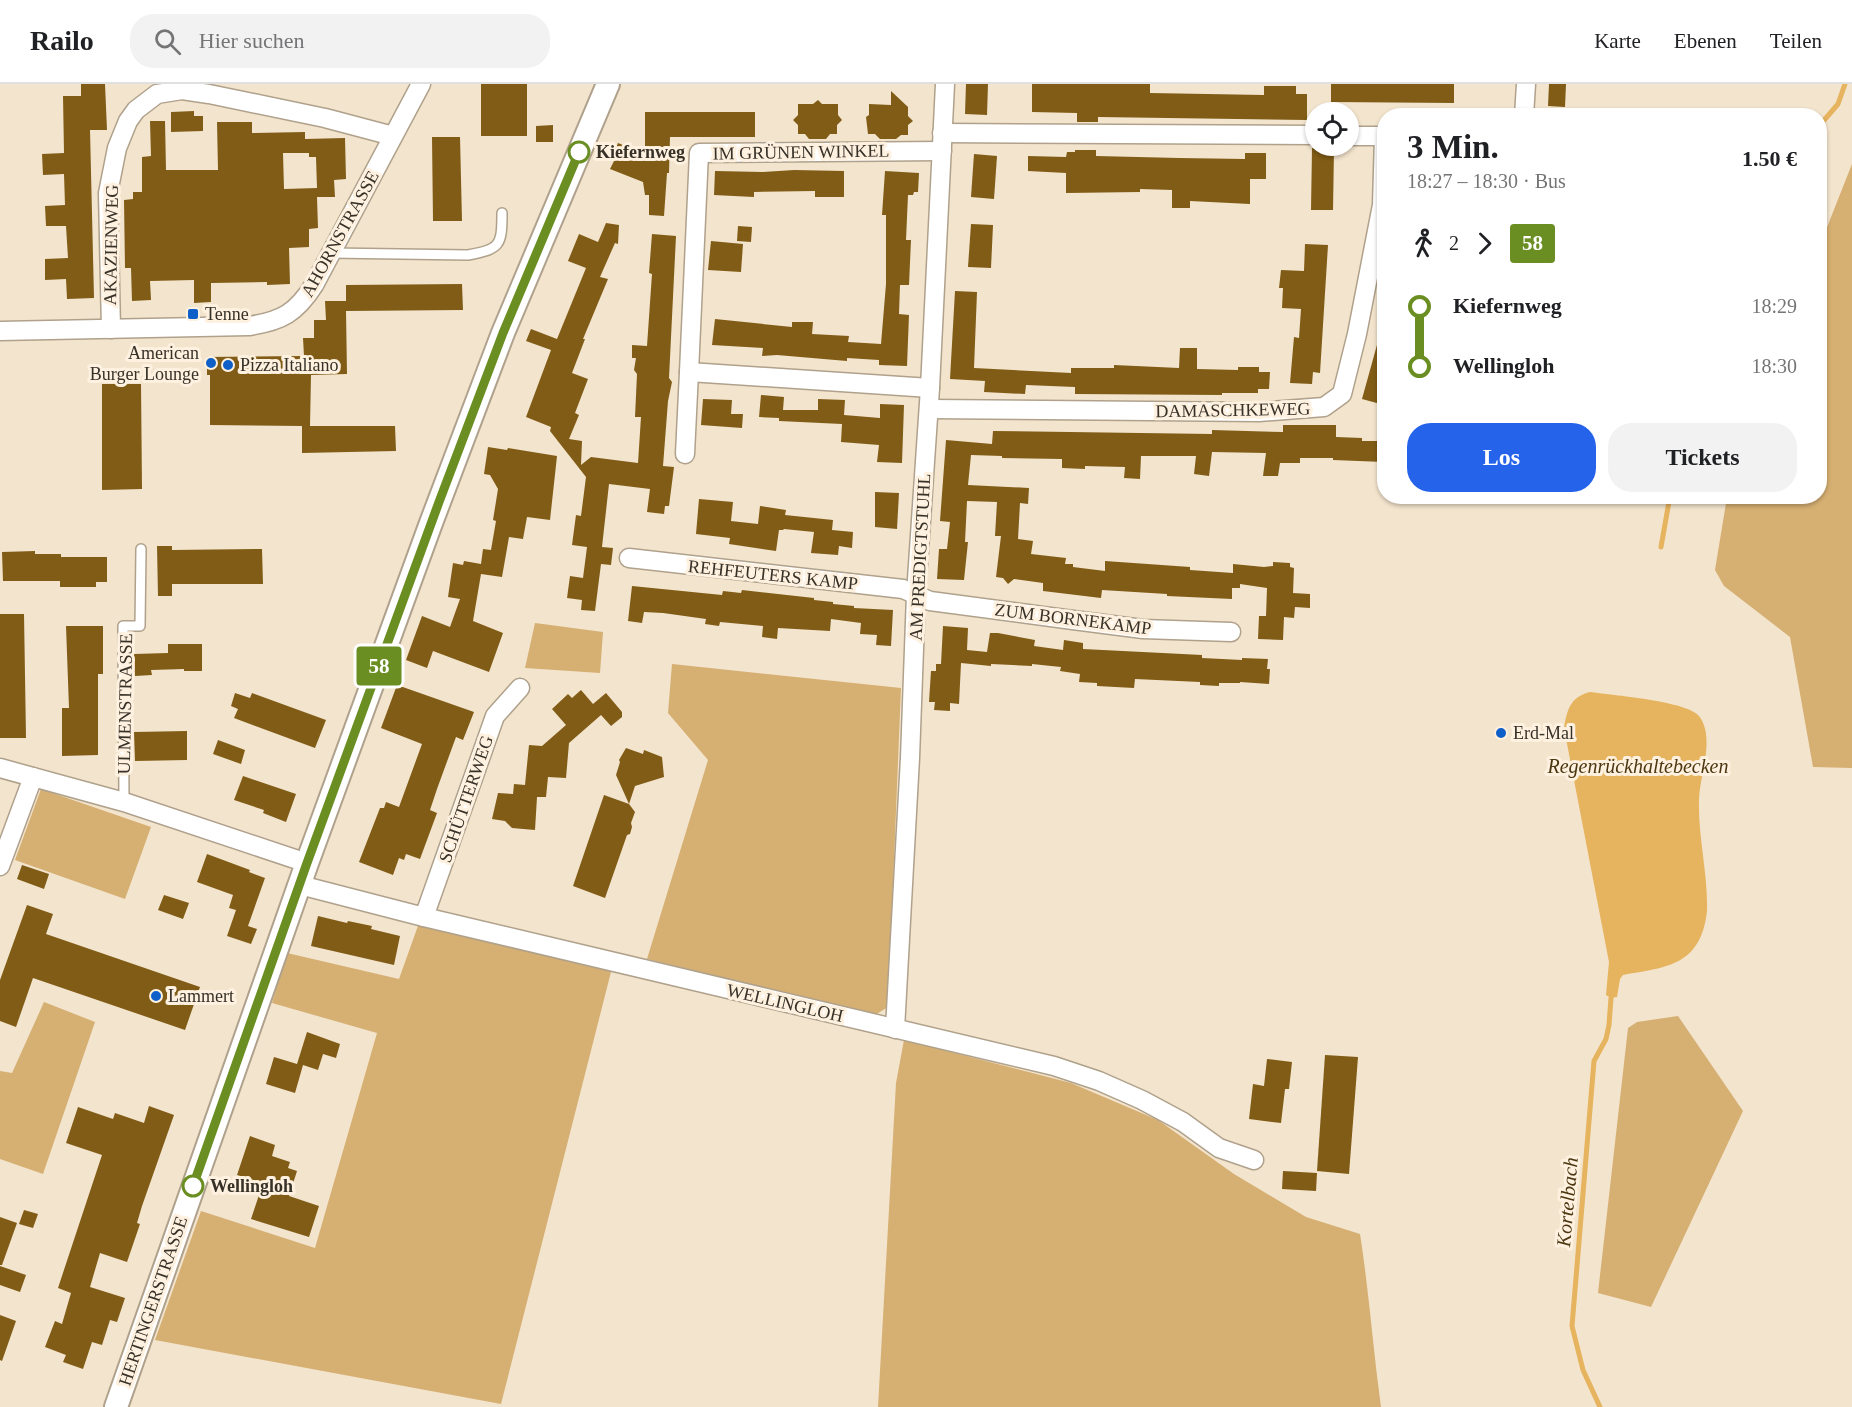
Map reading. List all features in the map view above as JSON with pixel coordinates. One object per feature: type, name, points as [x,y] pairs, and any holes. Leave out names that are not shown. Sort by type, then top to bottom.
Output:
[{"type":"street","name":"AHORNSTRASSE","points":[[0,331],[249,326],[283,318],[302,304],[421,84]]},
{"type":"street","name":"HERTINGERSTRASSE","points":[[116,1407],[307,863],[503,333],[608,84]]},
{"type":"street","name":"AM PREDIGTSTUHL","points":[[895,1029],[910,758],[916,594],[929,409],[945,84]]},
{"type":"street","points":[[1524,108],[1526,84]]},
{"type":"street","name":"AKAZIENWEG","points":[[111,329],[108,193],[117,148],[128,121],[136,110],[157,94],[182,90],[209,94],[325,118],[393,136]]},
{"type":"street","points":[[942,142],[1305,135]]},
{"type":"street","name":"DAMASCHKEWEG","points":[[1359,136],[1377,136]]},
{"type":"street","name":"IM GRÜNEN WINKEL","points":[[685,454],[699,153],[942,142]]},
{"type":"street","name":"DAMASCHKEWEG","points":[[929,409],[1248,412],[1324,407],[1342,393],[1357,334],[1377,231]]},
{"type":"street","points":[[689,372],[930,388]]},
{"type":"street","name":"REHFEUTERS KAMP","points":[[629,558],[903,589],[916,594]]},
{"type":"street","name":"ZUM BORNEKAMP","points":[[916,594],[930,601],[1131,628],[1231,632]]},
{"type":"street","name":"SCHÜTTERWEG","points":[[424,917],[495,716],[520,688]]},
{"type":"street","name":"ULMENSTRASSE","points":[[0,768],[124,802],[307,863]]},
{"type":"street","points":[[0,866],[33,777]]},
{"type":"street","name":"WELLINGLOH","points":[[300,885],[424,917],[1054,1066],[1099,1081],[1142,1100],[1183,1122],[1219,1148],[1254,1160]]},
{"type":"lane","points":[[331,253],[458,255],[490,251],[498,245],[502,237],[502,213]]},
{"type":"lane","name":"ULMENSTRASSE","points":[[124,802],[123,626],[140,626],[141,549]]},
{"type":"shaded area","points":[[1852,164],[1852,768],[1813,767],[1790,637],[1724,586],[1715,570],[1726,504],[1827,504],[1827,227]]},
{"type":"shaded area","points":[[535,623],[603,632],[600,673],[525,668]]},
{"type":"shaded area","points":[[672,664],[901,688],[888,1007],[875,1015],[647,959],[708,760],[668,713]]},
{"type":"shaded area","points":[[41,789],[151,827],[125,899],[15,860]]},
{"type":"shaded area","points":[[419,923],[612,968],[501,1404],[155,1340],[201,1211],[315,1248],[377,1033],[272,1003],[287,953],[399,979]]},
{"type":"shaded area","points":[[44,1002],[95,1022],[43,1174],[0,1159],[0,1071],[12,1073]]},
{"type":"shaded area","points":[[1678,1016],[1743,1111],[1651,1307],[1598,1293],[1628,1028],[1637,1022]]},
{"type":"shaded area","points":[[904,1040],[1071,1083],[1158,1120],[1234,1174],[1306,1217],[1360,1234],[1381,1407],[878,1407],[896,1083]]},
{"type":"water","name":"Regenrückhaltebecken","points":[[1590,692],[1680,706],[1699,716],[1706,735],[1699,801],[1707,896],[1705,925],[1697,944],[1687,955],[1661,968],[1623,975],[1620,979],[1617,997],[1611,998],[1606,995],[1609,962],[1564,728],[1571,705],[1578,697]]},
{"type":"building","points":[[81,84],[105,84],[107,130],[90,130],[94,298],[67,299],[66,279],[45,280],[45,259],[68,258],[66,226],[46,226],[45,206],[65,205],[64,174],[43,175],[42,154],[64,153],[63,96],[81,96]]},
{"type":"building","points":[[481,84],[527,84],[527,136],[481,136]]},
{"type":"building","points":[[966,84],[988,84],[987,115],[965,114]]},
{"type":"building","points":[[1032,84],[1150,84],[1150,93],[1264,95],[1264,86],[1296,86],[1296,94],[1307,94],[1305,120],[1098,117],[1098,122],[1077,122],[1077,113],[1032,112]]},
{"type":"building","points":[[1331,84],[1454,84],[1454,103],[1331,102]]},
{"type":"building","points":[[1549,84],[1566,84],[1565,107],[1548,106]]},
{"type":"building","points":[[891,91],[908,107],[908,116],[913,121],[908,125],[908,135],[901,135],[896,139],[880,139],[875,134],[868,134],[866,117],[869,115],[869,104],[891,105]]},
{"type":"building","points":[[818,100],[822,104],[838,104],[838,115],[842,120],[837,125],[837,134],[830,134],[826,139],[809,139],[805,134],[798,134],[798,125],[793,120],[798,115],[798,104],[813,104]]},
{"type":"building","points":[[194,111],[194,116],[203,116],[203,131],[171,132],[171,112]]},
{"type":"building","points":[[645,112],[755,112],[755,137],[670,137],[664,216],[649,215],[649,195],[645,195],[643,182],[610,169],[618,143],[645,154]]},
{"type":"building","points":[[150,121],[165,121],[166,170],[218,170],[217,122],[252,122],[252,133],[305,132],[305,139],[345,138],[346,179],[334,180],[335,197],[317,197],[318,228],[309,229],[309,247],[289,248],[290,284],[211,283],[211,302],[194,303],[194,280],[150,281],[151,300],[132,301],[131,268],[125,268],[124,200],[133,199],[133,192],[142,192],[142,157],[151,156]],"holes":[[[283,153],[309,153],[309,157],[316,157],[317,188],[284,189]]]},
{"type":"building","points":[[553,125],[553,142],[536,142],[536,126]]},
{"type":"building","points":[[432,137],[460,137],[462,221],[433,221]]},
{"type":"building","points":[[1075,150],[1096,150],[1096,156],[1179,158],[1245,159],[1245,153],[1266,153],[1266,179],[1250,179],[1250,204],[1190,201],[1190,208],[1172,208],[1172,190],[1140,189],[1140,192],[1066,193],[1066,173],[1028,171],[1028,156],[1066,157],[1067,152],[1075,152]]},
{"type":"building","points":[[974,154],[997,156],[994,199],[971,197]]},
{"type":"building","points":[[1312,156],[1334,156],[1333,210],[1311,210]]},
{"type":"building","points":[[715,171],[844,171],[844,197],[815,197],[815,191],[754,192],[754,197],[714,195]]},
{"type":"building","points":[[885,171],[919,173],[918,192],[908,195],[906,240],[911,240],[909,285],[900,285],[899,314],[909,315],[907,366],[879,365],[879,360],[847,358],[847,361],[777,355],[762,356],[763,348],[712,345],[715,319],[792,327],[792,322],[813,322],[812,334],[849,336],[848,342],[881,344],[886,284],[886,215],[882,215]]},
{"type":"building","points":[[606,223],[619,225],[618,244],[615,243],[600,277],[608,279],[583,339],[585,339],[572,373],[588,379],[575,413],[579,415],[569,439],[582,441],[581,465],[591,457],[638,463],[641,417],[635,417],[637,374],[634,370],[636,358],[632,358],[632,345],[647,346],[652,234],[676,236],[669,378],[672,382],[668,401],[663,466],[674,467],[669,506],[665,506],[664,514],[647,512],[650,489],[609,484],[602,547],[613,548],[611,565],[601,564],[595,611],[581,610],[582,600],[567,598],[570,576],[583,578],[587,547],[572,545],[576,515],[581,516],[586,477],[550,431],[551,427],[526,417],[551,350],[526,341],[531,329],[557,339],[586,268],[568,261],[579,234],[598,242]]},
{"type":"building","points":[[971,224],[993,225],[991,268],[968,267]]},
{"type":"building","points":[[738,226],[752,227],[751,242],[737,241]]},
{"type":"building","points":[[711,241],[743,244],[741,272],[708,270]]},
{"type":"building","points":[[1305,244],[1328,245],[1320,373],[1313,372],[1312,384],[1290,383],[1294,337],[1299,338],[1301,309],[1282,308],[1283,288],[1279,288],[1281,270],[1304,271]]},
{"type":"building","points":[[462,284],[463,310],[346,311],[347,374],[311,375],[310,426],[395,426],[396,451],[302,453],[302,426],[210,425],[210,375],[207,375],[207,357],[304,356],[303,338],[314,338],[314,320],[326,320],[325,301],[346,301],[346,285]]},
{"type":"building","points":[[955,291],[977,292],[974,368],[1071,373],[1071,368],[1114,368],[1114,365],[1179,368],[1180,348],[1197,348],[1197,369],[1238,370],[1238,367],[1259,367],[1259,372],[1270,372],[1269,389],[1258,389],[1258,393],[1222,393],[1222,395],[1075,394],[1075,387],[1026,385],[1025,394],[984,392],[985,381],[950,379]]},
{"type":"building","points":[[1377,345],[1377,403],[1362,399]]},
{"type":"building","points":[[102,384],[141,384],[142,489],[102,490]]},
{"type":"building","points":[[761,395],[784,397],[783,410],[818,410],[818,399],[845,400],[844,415],[880,418],[880,404],[904,405],[902,463],[877,462],[879,445],[841,442],[842,424],[779,421],[779,418],[759,417]]},
{"type":"building","points":[[703,399],[732,400],[731,414],[743,414],[742,428],[701,425]]},
{"type":"building","points":[[1283,425],[1336,425],[1336,437],[1377,441],[1377,462],[1300,458],[1300,463],[1280,463],[1278,476],[1263,476],[1266,453],[1212,452],[1209,476],[1194,474],[1196,456],[1141,456],[1140,479],[1124,478],[1125,467],[1062,468],[1062,459],[971,455],[968,485],[1029,488],[1028,504],[1020,503],[1018,539],[1033,541],[1031,554],[1066,558],[1065,564],[1073,564],[1073,567],[1105,571],[1105,561],[1190,567],[1190,570],[1233,573],[1233,564],[1264,567],[1273,566],[1273,562],[1290,563],[1290,567],[1294,568],[1293,593],[1310,594],[1310,608],[1295,607],[1294,618],[1284,617],[1283,640],[1258,639],[1259,616],[1266,616],[1267,588],[1240,584],[1240,588],[1232,588],[1232,599],[1102,590],[1101,598],[1043,591],[1043,583],[1014,579],[1008,584],[1003,578],[996,577],[1001,536],[995,536],[997,502],[967,501],[965,542],[968,542],[964,580],[937,579],[939,549],[947,549],[950,522],[940,521],[946,440],[992,444],[993,431],[1212,434],[1212,430],[1283,432]]},
{"type":"building","points":[[488,447],[557,456],[550,520],[527,517],[523,539],[509,537],[502,577],[481,574],[473,621],[503,633],[489,672],[433,651],[427,668],[406,660],[422,616],[450,627],[460,599],[448,597],[453,563],[463,565],[464,561],[481,564],[483,549],[491,550],[498,489],[490,475],[484,474]]},
{"type":"building","points":[[875,492],[899,493],[897,529],[875,527]]},
{"type":"building","points":[[699,499],[733,502],[731,521],[758,524],[760,506],[786,510],[785,515],[833,520],[832,530],[853,532],[852,548],[839,546],[838,555],[811,553],[814,532],[784,529],[779,530],[776,551],[729,544],[730,538],[696,534]]},
{"type":"building","points":[[157,546],[172,546],[172,550],[262,549],[263,584],[172,584],[172,596],[158,596]]},
{"type":"building","points":[[35,551],[35,554],[61,554],[61,557],[107,557],[107,582],[96,582],[96,587],[60,587],[60,581],[3,581],[2,552]]},
{"type":"building","points":[[632,586],[722,595],[723,591],[741,593],[742,590],[814,598],[814,600],[833,602],[833,604],[854,606],[854,608],[893,610],[891,646],[876,645],[877,635],[860,634],[861,623],[831,619],[830,631],[778,628],[777,639],[762,637],[763,626],[720,622],[719,626],[705,624],[706,619],[663,613],[644,612],[642,623],[628,621]]},
{"type":"building","points":[[0,614],[24,614],[26,738],[0,738]]},
{"type":"building","points":[[66,626],[103,626],[103,674],[98,674],[98,755],[62,756],[62,708],[69,708]]},
{"type":"building","points":[[943,626],[968,628],[967,650],[987,652],[990,633],[998,633],[1035,640],[1034,646],[1063,650],[1064,640],[1083,643],[1083,649],[1202,655],[1202,658],[1268,659],[1269,684],[1240,682],[1219,683],[1219,686],[1200,685],[1200,682],[1135,679],[1134,688],[1097,686],[1097,683],[1079,682],[1080,674],[1060,671],[1061,667],[1032,664],[1032,666],[991,664],[991,666],[961,663],[959,704],[950,703],[950,711],[934,710],[935,702],[929,702],[931,671],[936,671],[936,664],[941,664]]},
{"type":"building","points":[[168,644],[202,644],[202,671],[151,670],[152,675],[135,676],[134,654],[168,653]]},
{"type":"building","points":[[397,685],[474,712],[463,740],[456,737],[430,810],[437,813],[420,859],[406,854],[404,860],[399,858],[393,875],[359,862],[380,808],[384,808],[386,802],[399,807],[422,744],[381,728]]},
{"type":"building","points":[[581,690],[593,704],[606,693],[622,712],[622,717],[611,726],[601,715],[569,743],[566,778],[548,777],[546,797],[537,797],[535,830],[512,828],[505,821],[492,819],[498,793],[513,794],[514,784],[525,785],[529,745],[542,746],[566,725],[552,709],[568,694],[572,698]]},
{"type":"building","points":[[235,693],[250,698],[252,693],[326,720],[315,748],[234,718],[238,709],[231,706]]},
{"type":"building","points":[[187,731],[187,760],[135,761],[134,732]]},
{"type":"building","points":[[218,740],[245,750],[241,764],[213,754]]},
{"type":"building","points":[[626,748],[643,754],[644,750],[662,757],[664,777],[635,786],[629,804],[616,775],[619,760]]},
{"type":"building","points":[[243,776],[296,794],[286,822],[263,813],[264,810],[234,800]]},
{"type":"building","points":[[604,795],[629,804],[635,812],[630,834],[627,835],[605,898],[573,886]]},
{"type":"building","points":[[207,854],[265,878],[248,926],[257,929],[251,944],[227,936],[236,910],[229,908],[233,895],[197,882]]},
{"type":"building","points":[[22,865],[49,874],[44,889],[17,879]]},
{"type":"building","points":[[164,895],[189,903],[183,919],[158,910]]},
{"type":"building","points":[[27,905],[53,914],[46,934],[200,987],[185,1030],[33,978],[16,1027],[0,1021],[0,980]]},
{"type":"building","points":[[318,916],[372,926],[371,929],[400,936],[394,965],[311,946]]},
{"type":"building","points":[[307,1032],[340,1044],[336,1058],[323,1054],[318,1070],[303,1065],[295,1093],[266,1084],[274,1057],[297,1064]]},
{"type":"building","points":[[1325,1055],[1358,1057],[1349,1174],[1317,1171]]},
{"type":"building","points":[[1267,1059],[1292,1062],[1289,1089],[1285,1089],[1281,1123],[1249,1119],[1253,1084],[1264,1086]]},
{"type":"building","points":[[149,1106],[174,1115],[142,1206],[137,1223],[140,1224],[127,1262],[100,1253],[90,1287],[125,1298],[117,1322],[110,1320],[102,1345],[92,1342],[83,1369],[63,1362],[66,1355],[45,1347],[55,1321],[62,1324],[71,1293],[58,1288],[102,1155],[66,1143],[78,1107],[113,1119],[115,1113],[144,1123]]},
{"type":"building","points":[[250,1136],[275,1145],[272,1156],[290,1162],[288,1168],[297,1171],[289,1196],[319,1206],[309,1237],[251,1219],[263,1183],[237,1175]]},
{"type":"building","points":[[1283,1171],[1317,1173],[1316,1191],[1282,1189]]},
{"type":"building","points":[[24,1210],[38,1214],[33,1228],[19,1224]]},
{"type":"building","points":[[0,1217],[17,1223],[2,1265],[0,1265]]},
{"type":"building","points":[[0,1266],[26,1275],[20,1292],[0,1285]]},
{"type":"building","points":[[0,1315],[16,1321],[2,1361],[0,1360]]},
{"type":"waterway","name":"Kortelbach","points":[[1827,117],[1838,104],[1845,84]]},
{"type":"waterway","name":"Kortelbach","points":[[1661,547],[1669,504]]},
{"type":"waterway","name":"Kortelbach","points":[[1600,1407],[1583,1370],[1572,1326],[1594,1061],[1606,1039],[1611,998]]},
{"type":"bus line","name":"58","points":[[193,1186],[307,863],[439,502],[503,333],[579,152]]},
{"type":"place","name":"Kiefernweg","points":[[579,152]]},
{"type":"place","name":"Tenne","points":[[193,314]]},
{"type":"place","name":"American Burger Lounge","points":[[211,363]]},
{"type":"place","name":"Pizza Italiano","points":[[228,365]]},
{"type":"place","name":"Erd-Mal","points":[[1501,733]]},
{"type":"place","name":"Lammert","points":[[156,996]]},
{"type":"place","name":"Wellingloh","points":[[193,1186]]}]
